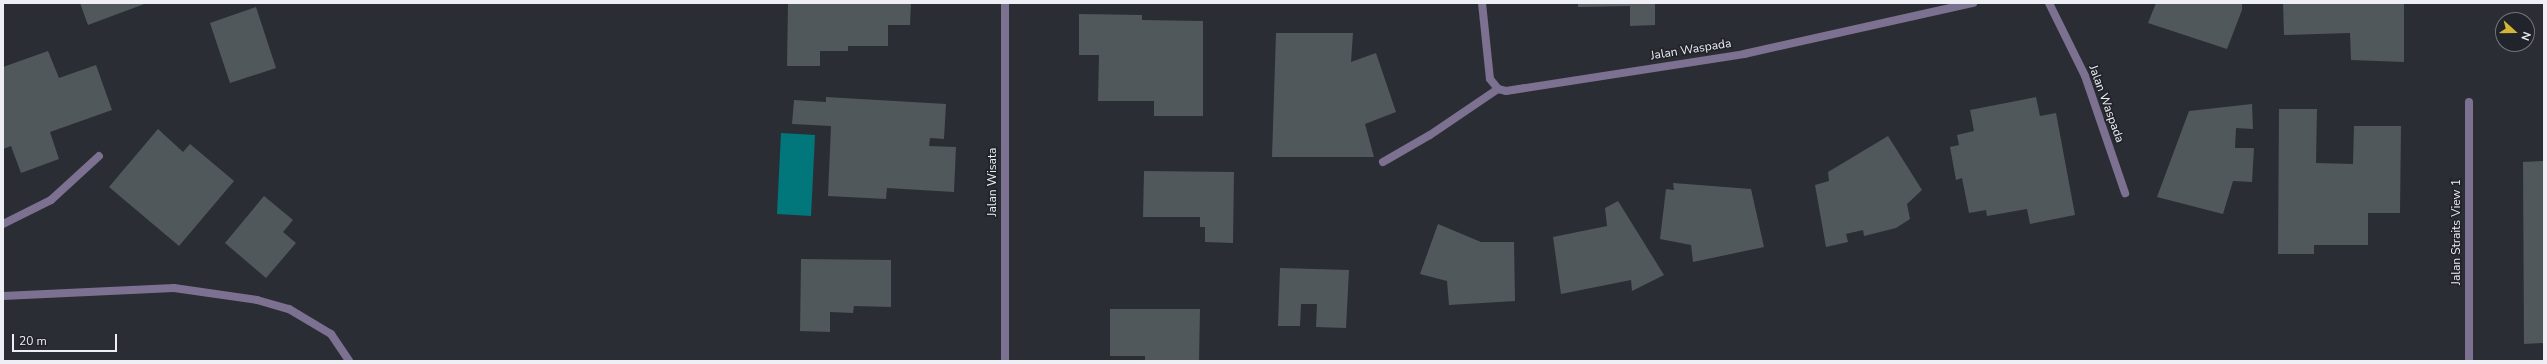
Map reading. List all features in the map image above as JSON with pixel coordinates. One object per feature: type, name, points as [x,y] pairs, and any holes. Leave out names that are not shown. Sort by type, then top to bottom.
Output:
[{"type":"street","name":"Jalan Wisata","points":[[1005,3],[1005,361]]},
{"type":"street","points":[[1383,162],[1430,135],[1498,89],[1490,79],[1487,65],[1482,3]]},
{"type":"street","name":"Jalan Waspada","points":[[1498,89],[1506,91],[1744,54],[1973,3]]},
{"type":"street","name":"Jalan Waspada","points":[[2048,3],[2086,76],[2124,194]]},
{"type":"street","name":"Jalan Straits View 1","points":[[2469,102],[2470,361]]},
{"type":"street","points":[[3,224],[51,200],[99,156]]},
{"type":"street","points":[[3,296],[174,288],[257,300],[289,309],[331,334],[350,361]]},
{"type":"water","points":[[781,133],[815,135],[811,216],[777,214]]},
{"type":"building","points":[[80,3],[147,3],[88,25]]},
{"type":"building","points":[[788,3],[911,3],[910,25],[888,25],[888,46],[848,46],[848,51],[820,51],[820,66],[787,66]]},
{"type":"building","points":[[1578,3],[1655,3],[1655,25],[1630,26],[1630,6],[1578,7]]},
{"type":"building","points":[[2156,3],[2242,3],[2242,10],[2227,49],[2148,23]]},
{"type":"building","points":[[2283,3],[2404,3],[2404,62],[2351,60],[2350,33],[2284,35]]},
{"type":"building","points":[[256,7],[276,68],[230,83],[210,23]]},
{"type":"building","points":[[1079,14],[1142,15],[1142,20],[1203,21],[1203,116],[1154,116],[1154,101],[1098,101],[1099,55],[1079,55]]},
{"type":"building","points":[[1276,33],[1353,33],[1351,62],[1376,53],[1396,112],[1365,124],[1374,157],[1272,157]]},
{"type":"building","points":[[48,51],[59,78],[96,65],[112,110],[50,132],[59,159],[21,173],[11,146],[3,149],[3,67]]},
{"type":"building","points":[[826,97],[946,104],[944,139],[930,138],[929,146],[956,147],[954,192],[887,188],[886,199],[828,196],[831,126],[792,124],[794,100],[826,102]]},
{"type":"building","points":[[2036,97],[2040,116],[2056,113],[2075,215],[2030,224],[2027,209],[1987,216],[1986,210],[1969,213],[1962,178],[1956,180],[1950,147],[1959,145],[1957,135],[1974,131],[1970,110]]},
{"type":"building","points":[[2252,104],[2253,129],[2236,128],[2235,148],[2254,148],[2252,182],[2233,181],[2223,214],[2157,197],[2189,111]]},
{"type":"building","points":[[2279,109],[2317,109],[2316,163],[2353,164],[2354,126],[2401,126],[2400,213],[2368,213],[2368,245],[2314,245],[2314,254],[2278,254]]},
{"type":"building","points":[[158,129],[183,152],[190,144],[234,181],[179,246],[109,187]]},
{"type":"building","points":[[1888,136],[1922,190],[1907,204],[1910,219],[1896,228],[1864,236],[1863,230],[1846,234],[1848,242],[1826,247],[1815,185],[1829,181],[1828,172]]},
{"type":"building","points":[[2544,161],[2544,343],[2524,344],[2523,162]]},
{"type":"building","points":[[1144,171],[1234,172],[1233,243],[1205,242],[1205,227],[1200,227],[1200,217],[1143,217]]},
{"type":"building","points":[[1673,183],[1751,189],[1764,247],[1693,262],[1691,245],[1660,239],[1666,189],[1674,190]]},
{"type":"building","points":[[264,196],[293,220],[283,232],[296,243],[266,278],[225,243]]},
{"type":"building","points":[[1618,201],[1664,275],[1632,291],[1631,280],[1561,294],[1553,237],[1607,226],[1605,208]]},
{"type":"building","points":[[1438,224],[1481,242],[1514,242],[1515,301],[1449,305],[1447,281],[1420,274]]},
{"type":"building","points":[[801,259],[891,260],[891,307],[854,306],[853,313],[830,312],[830,332],[800,331]]},
{"type":"building","points":[[1280,268],[1349,270],[1346,328],[1316,327],[1317,304],[1301,304],[1300,326],[1278,326]]},
{"type":"building","points":[[1110,309],[1200,309],[1199,361],[1145,361],[1145,356],[1110,356]]}]
